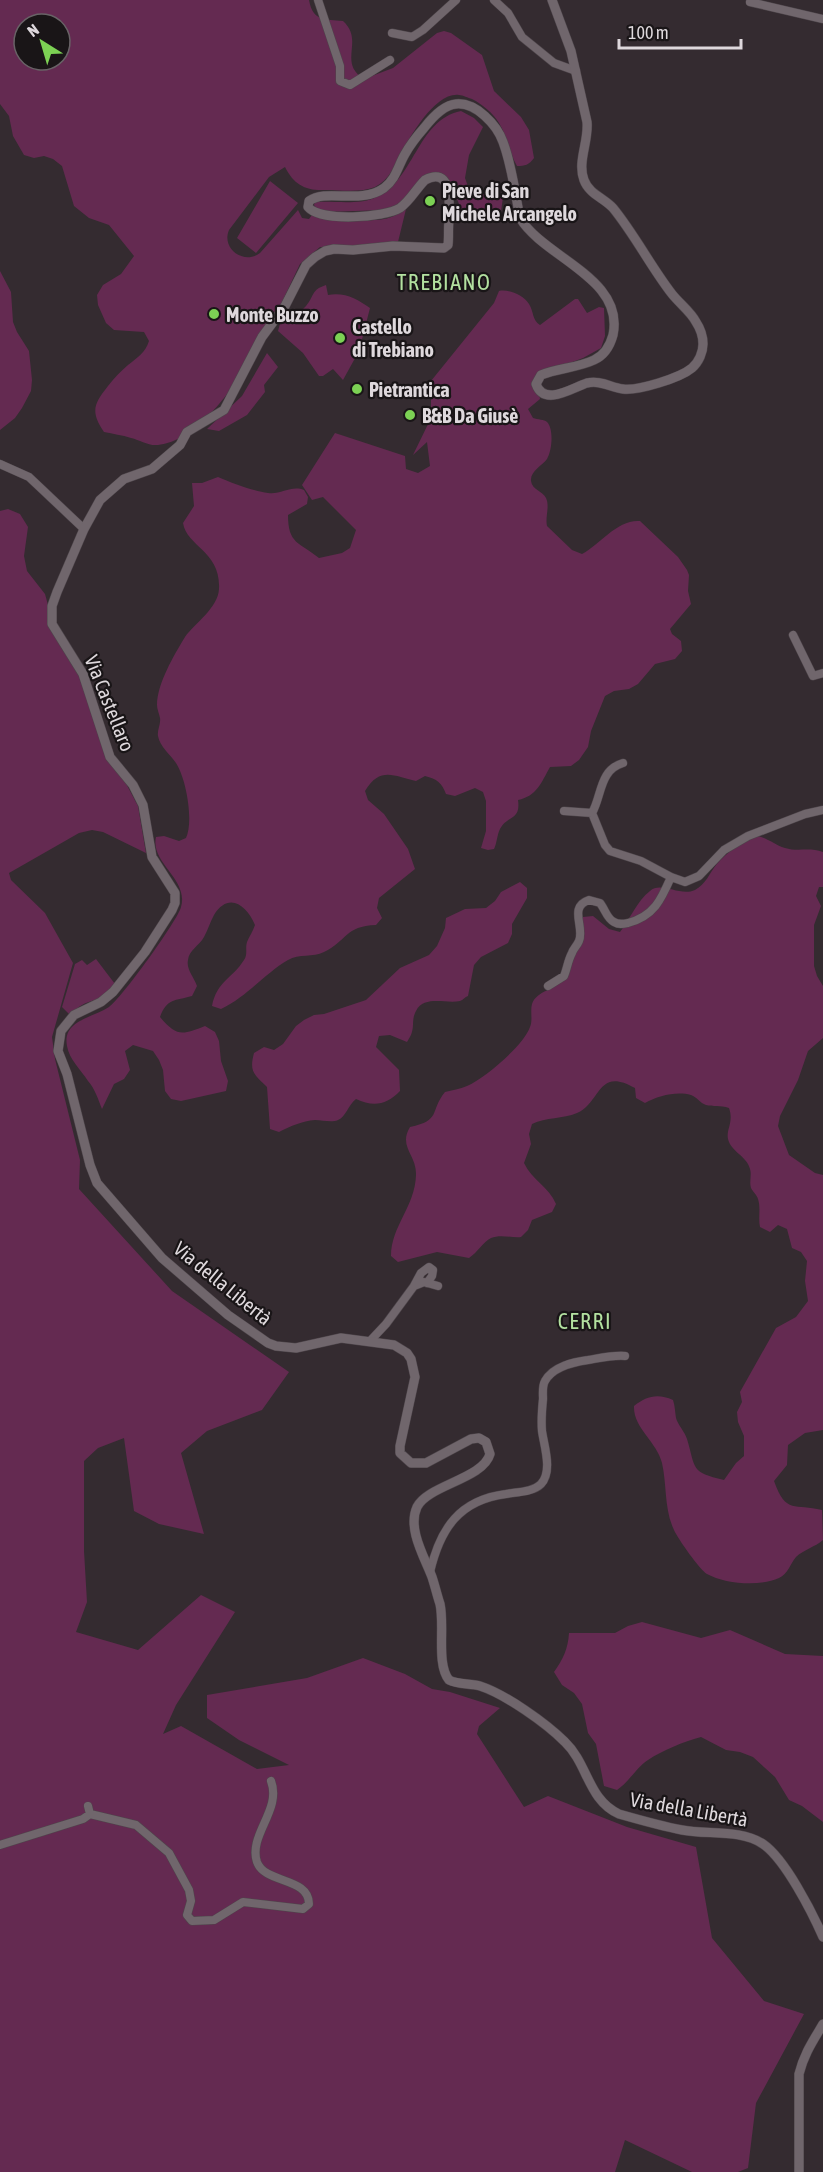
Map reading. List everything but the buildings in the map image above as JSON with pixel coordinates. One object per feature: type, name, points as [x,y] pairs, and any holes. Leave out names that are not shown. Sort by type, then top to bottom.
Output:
[{"type":"street","points":[[318,0],[340,66],[339,81],[350,85],[390,60]]},
{"type":"street","points":[[392,33],[411,37],[423,30],[456,0]]},
{"type":"street","points":[[494,0],[508,13],[522,37],[554,63],[576,71]]},
{"type":"street","points":[[552,0],[576,71]]},
{"type":"street","points":[[750,2],[823,19]]},
{"type":"street","name":"Via Castellaro","points":[[98,1185],[90,1165],[67,1074],[58,1051],[61,1031],[74,1015],[101,1002],[113,992],[145,952],[167,919],[175,898],[171,886],[152,857],[143,805],[133,785],[110,757],[84,674],[52,624],[52,606],[84,529],[100,500],[124,479],[152,469],[180,445],[187,432],[224,410],[262,337],[285,306],[306,265],[315,257],[334,249],[406,246],[444,248],[448,245],[450,196],[446,184],[441,179],[430,177],[425,180],[402,207],[384,215],[322,214],[308,207],[309,201],[322,196],[374,194],[393,179],[405,153],[426,125],[447,106],[463,104],[477,110],[488,119],[503,140],[520,218],[525,227],[543,244],[577,267],[593,282],[606,297],[612,309],[614,327],[604,353],[595,360],[541,375],[536,382],[538,390],[546,395],[555,395],[597,382],[624,389],[637,388],[692,368],[700,357],[703,341],[696,321],[672,294],[611,205],[591,191],[585,183],[582,170],[588,130],[576,71]]},
{"type":"street","points":[[0,464],[29,477],[84,529]]},
{"type":"street","points":[[794,635],[813,676],[823,673]]},
{"type":"street","points":[[592,813],[598,790],[604,779],[615,765],[623,763]]},
{"type":"street","points":[[592,813],[605,845],[610,851],[641,861],[685,882],[693,880],[724,850],[748,836],[805,814],[823,810]]},
{"type":"street","points":[[564,811],[592,813]]},
{"type":"street","points":[[548,986],[564,976],[579,941],[577,913],[582,903],[589,900],[600,903],[615,923],[634,921],[644,918],[652,911],[671,877]]},
{"type":"street","name":"Via della Libertà","points":[[98,1185],[162,1258],[228,1315],[268,1343],[296,1348],[341,1338],[370,1341],[400,1348],[407,1353],[415,1377],[399,1446],[404,1458],[417,1464],[426,1463],[436,1460],[463,1441],[471,1439],[483,1440],[490,1450],[487,1461],[465,1477],[428,1496],[418,1506],[415,1520],[416,1533],[441,1608],[443,1669],[449,1680],[482,1687],[522,1708],[561,1737],[577,1757],[595,1794],[609,1810],[682,1830],[752,1838],[762,1843],[779,1860],[823,1936]]},
{"type":"street","points":[[370,1341],[386,1324],[421,1273],[429,1267],[433,1270],[427,1283]]},
{"type":"street","points":[[414,1286],[427,1283],[438,1286]]},
{"type":"street","points":[[430,1572],[439,1541],[454,1518],[475,1502],[501,1494],[525,1491],[538,1486],[545,1478],[546,1458],[542,1428],[543,1393],[545,1381],[551,1374],[570,1363],[616,1355],[625,1356]]},
{"type":"street","points":[[0,1845],[83,1819],[89,1810],[136,1825],[169,1853],[189,1890],[191,1901],[188,1915],[192,1921],[214,1920],[243,1902],[303,1909],[309,1904],[307,1894],[292,1883],[271,1875],[256,1860],[259,1838],[272,1806],[274,1795],[271,1781]]},
{"type":"street","points":[[799,2172],[799,2074],[808,2046],[823,2024]]},
{"type":"shaded area","points":[[0,0],[309,0],[317,16],[343,21],[349,29],[352,36],[352,66],[364,79],[393,68],[437,33],[444,31],[451,33],[482,55],[494,91],[521,117],[529,130],[534,158],[527,165],[517,166],[502,128],[494,116],[476,101],[459,95],[450,96],[432,108],[410,138],[391,173],[375,187],[357,191],[306,188],[292,178],[285,167],[269,177],[229,230],[228,243],[235,253],[241,256],[254,256],[260,253],[298,210],[302,218],[309,219],[312,215],[368,220],[387,218],[406,209],[398,242],[393,246],[320,247],[300,264],[282,302],[288,317],[302,310],[315,291],[326,285],[328,295],[345,295],[370,308],[359,351],[343,380],[333,369],[319,376],[303,353],[278,331],[284,309],[246,369],[213,411],[177,439],[154,445],[104,432],[95,413],[103,392],[143,352],[149,341],[144,332],[114,330],[106,323],[98,305],[97,295],[103,285],[121,274],[134,256],[109,225],[89,218],[74,206],[62,166],[44,156],[34,158],[24,155],[13,136],[9,116],[0,104]]},
{"type":"shaded area","points":[[461,111],[474,118],[483,127],[469,155],[465,178],[470,192],[503,197],[500,219],[463,214],[451,184],[440,176],[396,205],[384,210],[326,212],[314,205],[315,202],[368,200],[388,190],[399,179],[434,126],[446,117]]},
{"type":"shaded area","points":[[270,181],[298,203],[256,253],[237,238]]},
{"type":"shaded area","points":[[0,271],[11,292],[13,322],[29,351],[32,380],[31,391],[22,408],[15,418],[0,430]]},
{"type":"shaded area","points":[[499,291],[520,295],[529,304],[540,325],[575,299],[578,299],[587,313],[599,307],[604,308],[605,336],[601,348],[583,358],[536,376],[540,399],[528,409],[533,418],[547,422],[552,440],[547,459],[534,471],[531,481],[533,486],[546,498],[547,526],[572,550],[582,554],[624,524],[640,521],[678,557],[689,575],[688,591],[691,604],[670,629],[672,634],[681,641],[682,651],[675,659],[655,664],[638,684],[605,696],[591,731],[588,747],[579,760],[571,766],[550,767],[534,792],[518,800],[517,811],[500,829],[494,849],[481,848],[486,831],[486,801],[483,792],[475,788],[455,796],[446,794],[438,782],[425,776],[416,781],[394,775],[376,778],[365,791],[368,800],[384,814],[408,849],[415,869],[379,898],[377,908],[382,918],[376,925],[352,931],[324,952],[288,960],[221,1009],[212,1006],[214,998],[221,985],[244,960],[247,942],[255,925],[247,912],[237,904],[226,904],[220,908],[214,915],[204,937],[189,957],[188,967],[197,986],[192,996],[169,1003],[160,1017],[176,1031],[191,1031],[205,1026],[215,1032],[228,1081],[226,1091],[181,1101],[171,1099],[165,1091],[163,1070],[153,1051],[133,1045],[125,1051],[130,1070],[124,1079],[114,1084],[102,1109],[93,1087],[68,1051],[69,1030],[80,1021],[109,1007],[115,1001],[160,942],[181,907],[180,888],[158,855],[156,837],[164,836],[179,841],[186,838],[189,811],[180,770],[159,740],[158,697],[163,679],[176,652],[185,637],[215,603],[219,589],[215,566],[191,538],[183,523],[194,506],[192,483],[202,483],[218,477],[249,489],[268,493],[304,490],[308,497],[307,504],[288,515],[290,532],[296,541],[319,558],[342,553],[350,548],[356,530],[323,497],[312,500],[302,485],[335,433],[405,456],[406,469],[418,473],[430,466],[427,442],[413,455],[431,418],[431,381],[494,303]]},
{"type":"shaded area","points":[[267,353],[278,367],[264,385],[265,392],[247,415],[219,431],[207,429],[242,396]]},
{"type":"shaded area","points":[[8,509],[20,514],[28,527],[24,556],[27,571],[45,594],[51,616],[82,682],[105,744],[138,806],[146,853],[103,832],[92,830],[79,833],[9,873],[11,880],[45,913],[73,963],[52,1037],[55,1059],[80,1160],[79,1189],[172,1291],[289,1372],[262,1410],[207,1431],[181,1453],[204,1534],[159,1524],[134,1511],[124,1438],[98,1448],[84,1461],[84,1551],[87,1602],[76,1632],[138,1650],[201,1595],[235,1612],[176,1705],[163,1734],[181,1726],[257,1769],[289,1765],[239,1740],[207,1718],[207,1695],[307,1678],[363,1658],[405,1674],[432,1689],[450,1692],[500,1708],[479,1726],[477,1734],[524,1807],[548,1796],[627,1827],[696,1847],[712,1938],[764,2001],[804,2014],[756,2103],[748,2168],[738,2172],[692,2172],[625,2140],[615,2172],[0,2172],[0,511]]},
{"type":"shaded area","points":[[758,836],[785,848],[823,852],[823,887],[819,887],[816,896],[821,906],[814,925],[814,966],[823,986],[823,1038],[808,1051],[798,1080],[780,1116],[778,1126],[789,1155],[815,1173],[823,1175],[823,1430],[805,1433],[788,1445],[787,1465],[774,1481],[778,1492],[787,1503],[792,1506],[822,1510],[823,1540],[796,1557],[782,1576],[762,1583],[743,1583],[723,1580],[707,1574],[680,1540],[669,1514],[662,1463],[637,1421],[634,1406],[652,1397],[673,1400],[676,1418],[686,1436],[696,1468],[705,1474],[724,1480],[744,1456],[744,1436],[738,1422],[737,1412],[742,1402],[740,1392],[776,1328],[796,1317],[808,1301],[805,1281],[807,1261],[801,1252],[792,1248],[787,1229],[778,1225],[770,1232],[760,1227],[759,1202],[751,1188],[750,1169],[728,1139],[731,1117],[729,1108],[706,1105],[693,1096],[685,1094],[667,1095],[645,1103],[636,1098],[635,1088],[623,1082],[613,1081],[606,1084],[585,1108],[577,1113],[532,1124],[529,1134],[531,1144],[524,1163],[556,1204],[552,1212],[532,1220],[528,1230],[521,1237],[491,1238],[469,1258],[437,1252],[398,1262],[391,1256],[395,1235],[415,1186],[416,1168],[406,1140],[410,1127],[431,1118],[445,1092],[475,1082],[493,1069],[520,1043],[530,1027],[531,1007],[534,999],[561,983],[567,973],[583,917],[593,916],[609,929],[620,932],[637,905],[654,888],[683,892],[695,890],[702,885],[716,865],[730,851]]},
{"type":"shaded area","points":[[520,882],[527,888],[527,898],[512,924],[512,934],[508,943],[481,957],[474,965],[468,996],[460,1001],[436,1001],[420,1006],[414,1015],[412,1033],[407,1042],[390,1035],[379,1036],[376,1047],[399,1070],[400,1091],[395,1096],[385,1102],[374,1104],[356,1099],[343,1116],[335,1121],[306,1121],[279,1132],[270,1129],[267,1087],[252,1069],[254,1053],[264,1047],[274,1050],[283,1044],[296,1026],[314,1015],[324,1014],[366,1000],[400,968],[429,955],[437,946],[445,928],[446,918],[465,909],[486,908],[501,892]]},
{"type":"shaded area","points":[[96,959],[115,984],[102,996],[69,1014],[62,1007],[75,964],[82,960],[87,965]]},
{"type":"shaded area","points":[[642,1622],[701,1638],[730,1630],[785,1654],[823,1656],[823,1822],[802,1806],[789,1800],[775,1777],[753,1757],[726,1750],[701,1737],[673,1747],[648,1760],[617,1790],[604,1786],[596,1744],[588,1733],[582,1704],[574,1693],[562,1685],[554,1672],[568,1644],[569,1633],[615,1633]]},
{"type":"place","name":"Pieve di San Michele Arcangelo","points":[[430,201]]},
{"type":"place","name":"Monte Buzzo","points":[[214,314]]},
{"type":"place","name":"Castello di Trebiano","points":[[340,338]]},
{"type":"place","name":"Pietrantica","points":[[357,389]]},
{"type":"place","name":"B&B Da Giusè","points":[[410,415]]},
{"type":"district","name":"TREBIANO","points":[[444,282]]},
{"type":"district","name":"CERRI","points":[[585,1321]]}]
